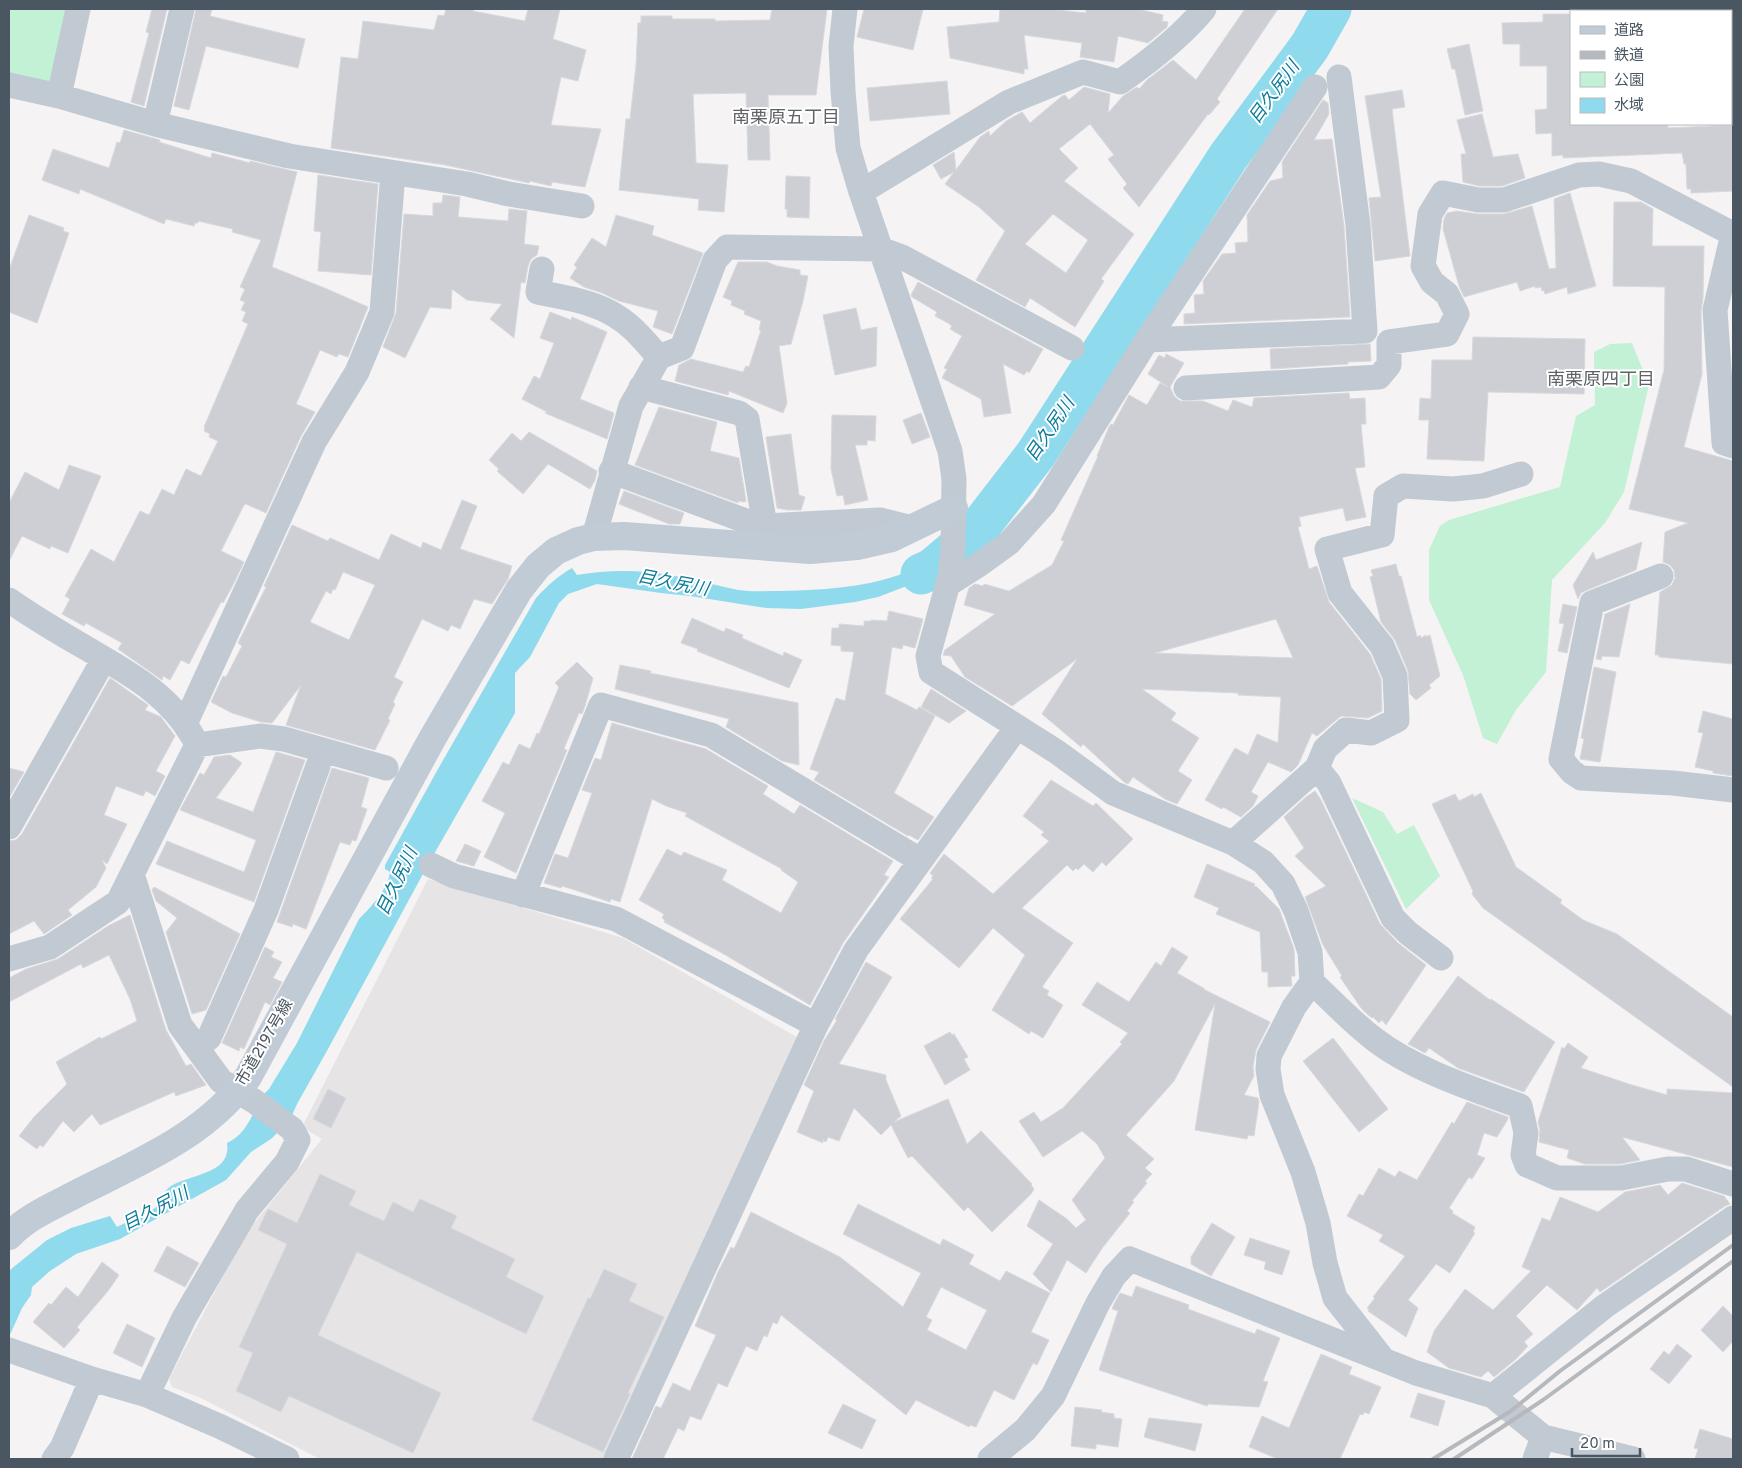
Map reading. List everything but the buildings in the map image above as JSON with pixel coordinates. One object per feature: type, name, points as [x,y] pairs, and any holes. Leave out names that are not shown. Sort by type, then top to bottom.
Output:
[{"type":"street","points":[[59,96],[78,9]]},
{"type":"street","points":[[155,124],[182,9]]},
{"type":"street","points":[[845,9],[841,46],[848,148],[880,249],[950,451],[954,479],[954,512],[948,580],[928,656],[931,672],[1058,752],[1113,793],[1233,843],[1263,862],[1283,884],[1296,911],[1310,952],[1312,982],[1294,1006],[1269,1056],[1268,1069],[1272,1095],[1303,1172],[1318,1223],[1325,1263],[1336,1298],[1382,1358]]},
{"type":"street","points":[[861,192],[1008,102],[1083,72],[1120,82],[1190,26],[1204,9]]},
{"type":"street","points":[[1147,340],[1365,331],[1358,225],[1340,77]]},
{"type":"street","points":[[9,85],[59,96],[155,124],[289,156],[467,184],[509,194],[582,206]]},
{"type":"street","points":[[948,580],[980,564],[1009,542],[1044,504],[1147,340],[1315,87]]},
{"type":"street","points":[[185,724],[314,442],[357,372],[382,312],[393,173]]},
{"type":"street","points":[[1186,388],[1380,377],[1389,365],[1389,342],[1447,334],[1457,314],[1447,294],[1432,282],[1423,266],[1430,214],[1443,193],[1478,200],[1504,200],[1579,175],[1599,174],[1631,181],[1733,234],[1715,310],[1724,443],[1733,446]]},
{"type":"street","points":[[594,537],[611,471],[631,406],[658,357],[682,348],[715,260],[727,247],[880,249],[902,256],[1072,348]]},
{"type":"street","points":[[542,268],[538,292],[594,305],[616,316],[636,331],[658,357]]},
{"type":"street","points":[[641,388],[740,413],[746,420],[765,526]]},
{"type":"street","points":[[611,471],[754,524],[765,526],[880,520],[912,528]]},
{"type":"street","points":[[1233,843],[1317,768],[1325,749],[1346,730],[1372,733],[1397,720],[1396,676],[1382,646],[1340,593],[1328,549],[1382,535],[1386,496],[1403,486],[1453,490],[1483,486],[1521,474]]},
{"type":"street","name":"市道2197号線","points":[[9,1236],[39,1213],[164,1150],[216,1113],[246,1096],[248,1077],[398,775],[432,739],[519,590],[538,566],[556,551],[578,541],[594,537],[624,536],[810,550],[857,546],[892,538],[954,512]]},
{"type":"street","points":[[1660,576],[1592,604],[1561,758],[1572,772],[1580,778],[1674,783],[1733,790]]},
{"type":"street","points":[[9,600],[42,623],[125,670],[159,695],[185,724],[197,745]]},
{"type":"street","points":[[9,827],[104,659]]},
{"type":"street","points":[[523,895],[601,705],[711,735],[920,860]]},
{"type":"street","points":[[616,1459],[816,1025],[856,950],[1017,727]]},
{"type":"street","points":[[197,745],[260,736],[284,739],[398,775]]},
{"type":"street","points":[[9,959],[50,947],[118,902],[197,745]]},
{"type":"street","points":[[196,1047],[209,1038],[266,910],[318,766]]},
{"type":"street","points":[[1317,768],[1329,783],[1393,918],[1408,933],[1441,958]]},
{"type":"street","points":[[431,865],[454,876],[616,919],[816,1025]]},
{"type":"street","points":[[132,874],[180,1025],[221,1081],[287,1125],[292,1129],[298,1140],[287,1162],[247,1210],[184,1318],[147,1395]]},
{"type":"street","points":[[1312,982],[1374,1040],[1408,1060],[1460,1084],[1520,1106],[1526,1133],[1523,1155],[1527,1164],[1557,1178],[1621,1178],[1668,1169],[1686,1169],[1733,1184]]},
{"type":"street","points":[[1493,1396],[1605,1306],[1733,1218]]},
{"type":"street","points":[[990,1459],[1026,1430],[1053,1396],[1098,1303],[1114,1276],[1130,1259],[1416,1373],[1493,1396],[1539,1448],[1633,1459]]},
{"type":"street","points":[[9,1350],[92,1379],[147,1395],[219,1426],[287,1459]]},
{"type":"street","points":[[54,1459],[62,1448],[92,1379]]},
{"type":"shaded area","points":[[428,879],[623,938],[802,1040],[609,1459],[320,1459],[201,1398],[172,1387],[169,1379],[244,1236],[322,1139],[302,1127]]},
{"type":"green space","points":[[9,9],[66,9],[55,82],[9,79]]},
{"type":"green space","points":[[1632,343],[1649,385],[1624,492],[1605,523],[1552,580],[1546,672],[1516,710],[1497,744],[1483,738],[1463,675],[1429,600],[1429,550],[1440,526],[1449,520],[1560,487],[1576,416],[1595,405],[1594,352],[1610,344]]},
{"type":"green space","points":[[1352,798],[1383,812],[1397,834],[1414,825],[1440,876],[1406,909]]},
{"type":"water","points":[[968,527],[964,559],[938,574],[878,597],[855,602],[801,609],[766,608],[597,584],[568,594],[559,603],[530,657],[515,673],[515,713],[430,861],[290,1120],[260,1098],[269,1089],[297,1043],[359,919],[374,903],[386,885],[390,872],[385,869],[385,865],[438,769],[536,598],[557,578],[572,568],[577,575],[614,571],[651,572],[683,577],[743,591],[817,590],[854,586],[890,578],[924,564],[947,547]]},
{"type":"water","points":[[255,1111],[280,1130],[271,1139],[251,1152],[226,1180],[120,1239],[76,1254],[50,1271],[32,1287],[31,1295],[22,1308],[9,1337],[10,1270],[47,1240],[71,1228],[110,1216],[117,1227],[151,1211],[158,1205],[171,1186],[208,1172],[223,1161],[227,1153],[227,1143],[247,1125]]},
{"type":"waterway","name":"目久尻川","points":[[921,574],[932,569],[975,533],[1036,454],[1228,157],[1310,46],[1331,9]]},
{"type":"railway","points":[[1433,1459],[1511,1411],[1560,1371],[1733,1245]]},
{"type":"railway","points":[[1454,1459],[1543,1400],[1733,1261]]},
{"type":"district","name":"南栗原五丁目","points":[[786,118]]},
{"type":"district","name":"南栗原四丁目","points":[[1601,380]]}]
